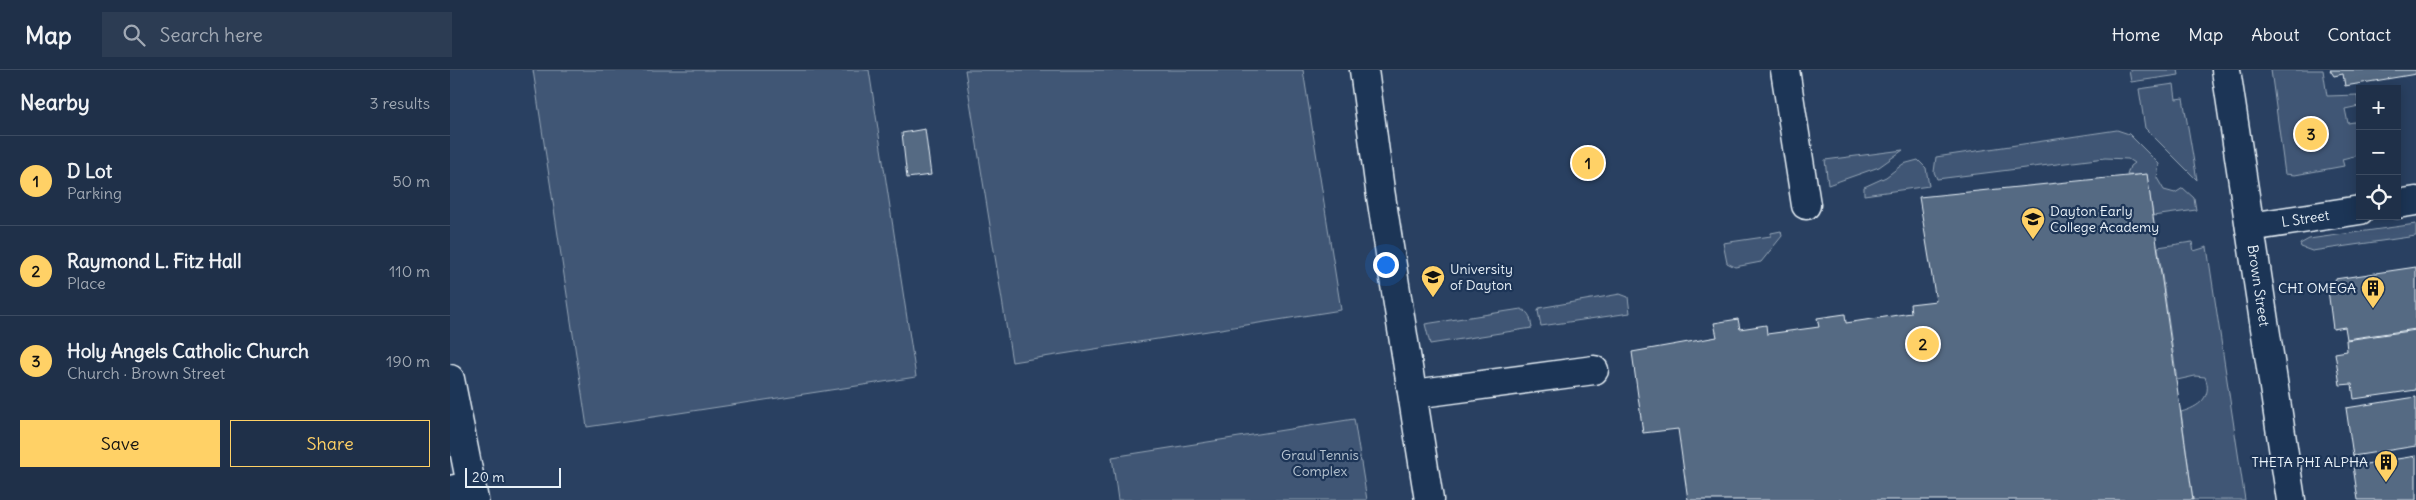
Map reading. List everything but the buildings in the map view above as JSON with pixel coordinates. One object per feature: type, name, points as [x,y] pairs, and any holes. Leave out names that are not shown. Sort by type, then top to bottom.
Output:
[{"type":"street","points":[[1364,70],[1380,190],[1414,394],[1429,500]]},
{"type":"street","points":[[1785,70],[1806,205]]},
{"type":"street","name":"Brown Street","points":[[2226,70],[2291,500]]},
{"type":"street","points":[[2401,203],[2416,201]]},
{"type":"street","name":"L Street","points":[[2250,227],[2356,211]]},
{"type":"street","points":[[1414,394],[1594,370]]},
{"type":"street","points":[[450,379],[465,492]]},
{"type":"green space","points":[[533,70],[869,70],[916,377],[587,427]]},
{"type":"green space","points":[[965,70],[1303,70],[1341,310],[1012,362]]},
{"type":"green space","points":[[2129,70],[2178,70],[2179,75],[2131,82]]},
{"type":"green space","points":[[2271,70],[2323,70],[2327,96],[2356,95],[2356,107],[2345,109],[2348,123],[2356,122],[2356,156],[2342,159],[2344,166],[2295,175],[2285,174]]},
{"type":"green space","points":[[2174,84],[2176,99],[2183,98],[2197,180],[2145,128],[2139,89]]},
{"type":"green space","points":[[2117,130],[2129,134],[2159,164],[2157,178],[2164,190],[2175,193],[2183,188],[2194,198],[2196,210],[2153,216],[2147,175],[2127,175],[2130,166],[2134,163],[2128,159],[2105,158],[1937,179],[1934,172],[1936,157]]},
{"type":"green space","points":[[1903,150],[1879,167],[1828,185],[1825,160]]},
{"type":"green space","points":[[1918,160],[1926,168],[1929,186],[1864,195],[1864,187],[1886,177],[1903,164]]},
{"type":"green space","points":[[2416,224],[2416,236],[2312,251],[2301,247],[2300,244],[2309,239]]},
{"type":"green space","points":[[1781,231],[1782,236],[1761,262],[1735,267],[1727,263],[1723,243],[1771,236],[1771,233]]},
{"type":"green space","points":[[2192,242],[2194,251],[2207,247],[2245,500],[2193,500],[2181,412],[2199,404],[2203,400],[2206,396],[2207,384],[2205,377],[2195,376],[2177,380],[2158,247]]},
{"type":"green space","points":[[1620,294],[1628,297],[1630,313],[1541,326],[1539,308]]},
{"type":"green space","points":[[1521,309],[1528,314],[1532,328],[1430,344],[1425,324]]},
{"type":"green space","name":"Graul Tennis Complex","points":[[1354,419],[1367,500],[1118,500],[1112,457]]},
{"type":"place","name":"Holy Angels Catholic Church","points":[[2311,134]]},
{"type":"place","name":"D Lot","points":[[1588,163]]},
{"type":"place","name":"Dayton Early College Academy","points":[[2033,240]]},
{"type":"place","name":"University of Dayton","points":[[1433,298]]},
{"type":"place","name":"CHI OMEGA","points":[[2373,309]]},
{"type":"place","name":"Raymond L. Fitz Hall","points":[[1923,344]]},
{"type":"place","name":"THETA PHI ALPHA","points":[[2386,483]]}]
